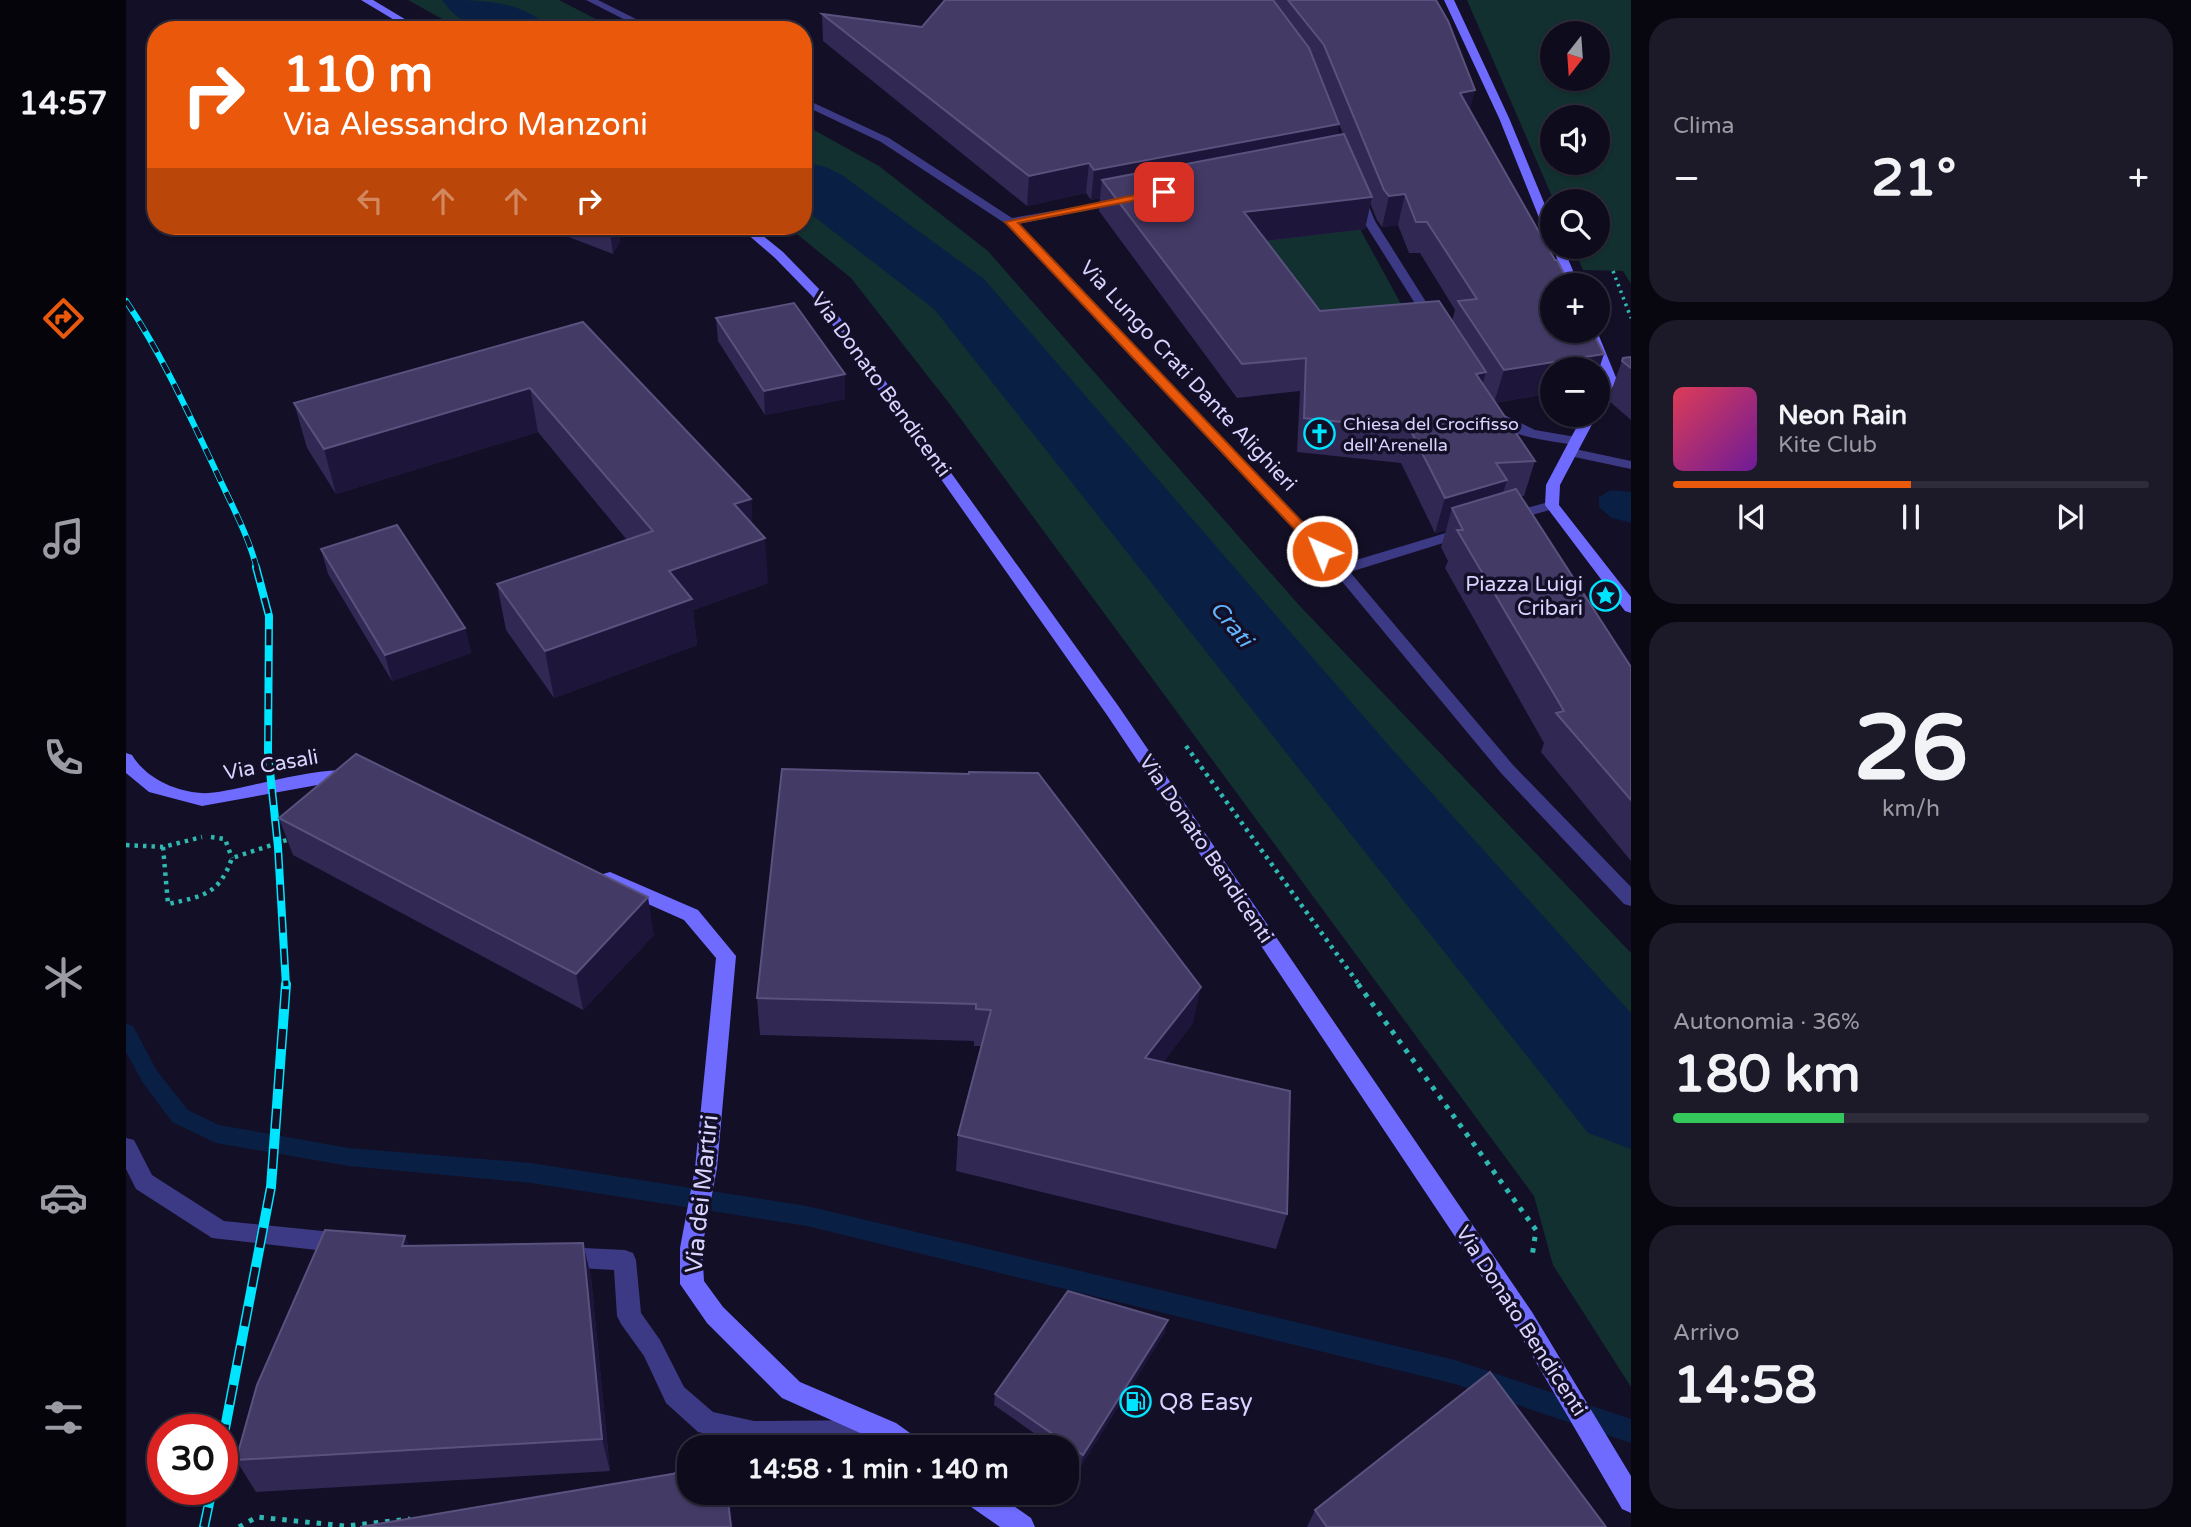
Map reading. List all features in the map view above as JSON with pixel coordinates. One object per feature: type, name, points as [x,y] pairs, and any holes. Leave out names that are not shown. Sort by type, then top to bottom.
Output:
[{"type":"street","points":[[366,0],[402,21]]},
{"type":"street","points":[[591,0],[634,21]]},
{"type":"street","points":[[1449,0],[1504,117],[1540,206]]},
{"type":"street","name":"Via Lungo Crati Dante Alighieri","points":[[812,105],[885,140],[1010,222],[1340,570],[1507,769],[1631,899]]},
{"type":"street","points":[[1353,183],[1369,221],[1442,337]]},
{"type":"street","points":[[1010,222],[1130,198]]},
{"type":"street","name":"Via Donato Bendicenti","points":[[755,235],[779,255],[824,304],[1113,711],[1524,1320],[1627,1488]]},
{"type":"street","points":[[1610,367],[1616,379],[1610,386]]},
{"type":"street","points":[[1486,406],[1493,417],[1532,434],[1631,465]]},
{"type":"street","points":[[1584,427],[1553,485],[1552,505],[1631,608]]},
{"type":"street","points":[[1340,570],[1552,505]]},
{"type":"street","name":"Via Casali","points":[[126,759],[129,766],[155,788],[202,800],[323,778],[369,777]]},
{"type":"street","name":"Via dei Martiri","points":[[590,870],[691,915],[726,956],[706,1168],[691,1248],[692,1284],[715,1315],[791,1390],[891,1435]]},
{"type":"street","points":[[126,1147],[144,1182],[220,1231],[360,1245]]},
{"type":"street","points":[[541,1255],[625,1260],[629,1316],[652,1348],[675,1395],[707,1423],[754,1433],[887,1432]]},
{"type":"street","points":[[990,1505],[1022,1527]]},
{"type":"path","points":[[1613,271],[1631,318]]},
{"type":"path","points":[[126,845],[163,847],[206,836],[225,839],[232,859],[226,879],[211,893],[168,904],[163,847]]},
{"type":"path","points":[[232,859],[294,838]]},
{"type":"path","points":[[666,1480],[677,1474]]},
{"type":"path","points":[[239,1527],[257,1517],[345,1526],[413,1518]]},
{"type":"green space","points":[[408,0],[559,0],[600,21],[446,21]]},
{"type":"green space","points":[[1467,0],[1631,0],[1631,284],[1623,271],[1583,270],[1578,259],[1610,259],[1610,189],[1549,189],[1543,175],[1610,175],[1610,105],[1540,105],[1540,169]]},
{"type":"green space","points":[[812,129],[879,166],[988,251],[1298,604],[1631,953],[1631,1387],[1553,1265],[1534,1196],[952,407],[851,278],[798,235],[812,235]]},
{"type":"green space","points":[[1360,229],[1418,335],[1280,347],[1205,248]]},
{"type":"water","points":[[1611,490],[1631,492],[1631,523],[1612,518],[1599,507],[1599,497]]},
{"type":"building","points":[[945,0],[1273,0],[1309,48],[1339,124],[1094,170],[1089,163],[1029,176],[822,14],[922,27]]},
{"type":"building","points":[[1288,0],[1436,0],[1448,21],[1475,90],[1460,93],[1540,234],[1540,259],[1557,260],[1564,273],[1540,273],[1540,343],[1598,343],[1604,354],[1585,357],[1540,357],[1540,364],[1504,370],[1458,301],[1477,299],[1427,222],[1416,222],[1405,194],[1389,196],[1384,190],[1324,45]]},
{"type":"building","points":[[1344,134],[1372,197],[1244,212],[1320,311],[1439,301],[1486,372],[1476,374],[1535,461],[1496,463],[1507,480],[1445,498],[1410,429],[1304,418],[1306,358],[1242,364],[1102,180]]},
{"type":"building","points":[[794,303],[845,374],[764,391],[716,318]]},
{"type":"building","points":[[583,322],[751,499],[734,504],[765,538],[669,571],[692,599],[545,651],[497,584],[653,531],[530,388],[324,449],[294,403]]},
{"type":"building","points":[[1631,357],[1631,368],[1622,361],[1623,358]]},
{"type":"building","points":[[1516,489],[1631,667],[1631,800],[1556,713],[1564,711],[1457,530],[1463,530],[1452,508]]},
{"type":"building","points":[[397,525],[465,628],[385,655],[321,549]]},
{"type":"building","points":[[356,754],[648,897],[576,974],[279,818]]},
{"type":"building","points":[[782,769],[1038,773],[1201,987],[1145,1058],[1290,1091],[1287,1214],[958,1135],[991,1010],[976,1009],[976,1004],[757,998]]},
{"type":"building","points":[[325,1230],[405,1236],[402,1246],[583,1243],[602,1439],[238,1460],[257,1385]]},
{"type":"building","points":[[1068,1291],[1168,1320],[1083,1455],[1079,1452],[1079,1435],[1054,1435],[995,1394]]},
{"type":"building","points":[[1490,1372],[1606,1527],[1327,1527],[1315,1510]]},
{"type":"building","points":[[677,1473],[677,1505],[728,1505],[731,1527],[360,1527]]},
{"type":"waterway","name":"Crati","points":[[468,0],[506,21]]},
{"type":"waterway","name":"Crati","points":[[812,186],[959,294],[1356,774],[1631,1097]]},
{"type":"waterway","points":[[126,1032],[150,1077],[180,1116],[216,1134],[349,1157],[531,1173],[807,1216],[1455,1372],[1631,1431]]},
{"type":"railway","points":[[126,301],[151,341],[184,405],[238,518],[257,569]]},
{"type":"railway","points":[[256,567],[269,616],[268,752],[278,847],[286,985]]},
{"type":"railway","points":[[228,1414],[271,1187],[286,985]]},
{"type":"railway","points":[[204,1527],[209,1505]]},
{"type":"place","name":"Chiesa del Crocifisso dell'Arenella","points":[[1320,434]]},
{"type":"place","name":"Piazza Luigi Cribari","points":[[1606,596]]},
{"type":"place","name":"Q8 Easy","points":[[1136,1402]]},
{"type":"route","points":[[1164,192],[1010,222],[1322,551]]}]
